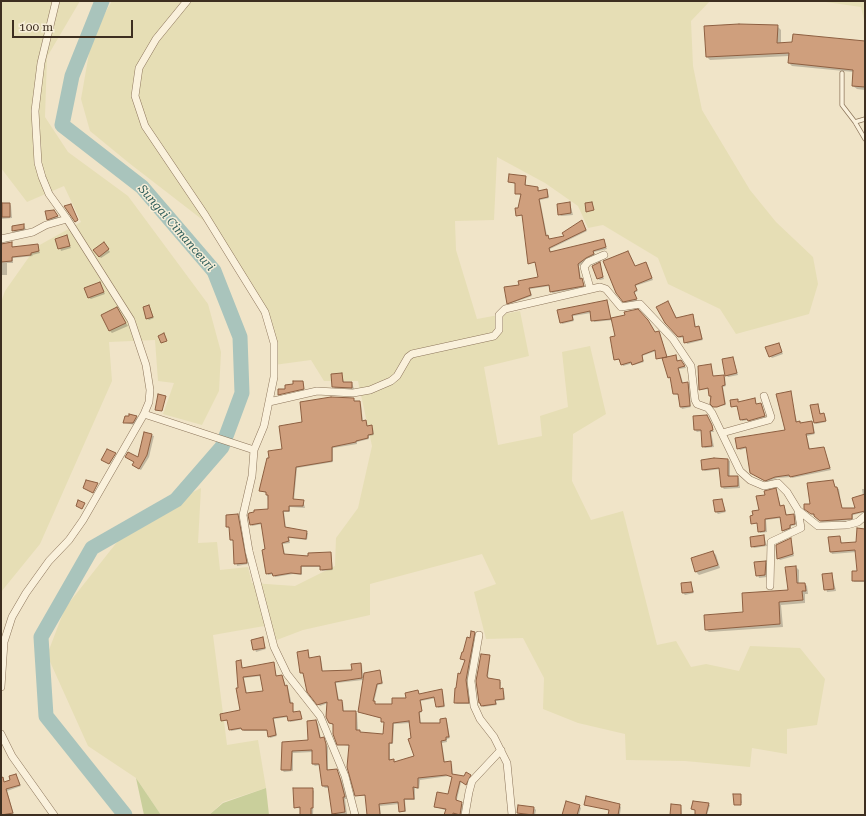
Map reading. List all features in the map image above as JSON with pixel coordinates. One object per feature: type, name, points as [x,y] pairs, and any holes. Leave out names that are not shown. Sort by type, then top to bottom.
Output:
[{"type":"street","points":[[1,687],[4,642],[12,618],[26,593],[49,561],[69,540],[83,520],[144,414],[149,402],[150,390],[146,365],[131,320],[67,219],[49,194],[38,163],[35,110],[41,63],[56,1]]},
{"type":"street","points":[[187,1],[156,39],[139,68],[135,96],[145,126],[205,215],[265,312],[274,343],[274,376],[264,426],[251,449],[252,476],[243,515],[249,551],[274,647],[287,674],[320,716],[344,776],[355,815]]},
{"type":"street","points":[[1,239],[33,232],[46,225],[67,219]]},
{"type":"street","points":[[590,288],[584,267],[588,262],[604,256]]},
{"type":"street","points":[[269,402],[317,391],[353,393],[370,390],[390,381],[397,376],[408,357],[412,354],[494,336],[499,330],[499,315],[505,309],[596,286],[606,289],[621,307],[640,304],[673,339],[691,366],[695,400],[698,404],[708,408],[712,413],[744,475],[764,486],[778,483],[787,492],[798,510],[818,526],[852,524],[858,522],[865,516]]},
{"type":"street","points":[[722,433],[769,420],[771,417],[764,396]]},
{"type":"street","points":[[144,414],[192,428],[251,449]]},
{"type":"street","points":[[770,586],[771,542],[801,528],[798,510]]},
{"type":"street","points":[[479,635],[471,681],[474,706],[480,719],[501,750],[507,764],[512,815]]},
{"type":"street","points":[[1,734],[12,756],[54,815]]},
{"type":"street","points":[[465,815],[472,781],[501,750]]},
{"type":"lane","points":[[842,73],[842,105],[855,122],[865,139]]},
{"type":"lane","points":[[855,122],[865,119]]},
{"type":"shaded area","points":[[1,1],[80,1],[47,57],[45,117],[68,152],[128,196],[208,304],[221,352],[219,391],[202,425],[163,414],[174,383],[158,381],[155,340],[109,342],[112,381],[40,544],[1,592],[1,302],[5,291],[36,247],[81,222],[64,186],[27,202],[1,168]]},
{"type":"shaded area","points":[[112,1],[710,1],[691,21],[693,66],[702,110],[750,190],[776,222],[813,257],[818,284],[809,314],[736,334],[720,309],[668,284],[658,258],[603,225],[588,228],[578,206],[545,183],[497,157],[494,220],[455,221],[456,250],[477,319],[520,311],[529,356],[484,367],[498,445],[542,436],[540,416],[568,407],[562,352],[590,346],[606,414],[573,434],[572,481],[591,520],[623,511],[657,645],[676,641],[691,667],[706,664],[739,671],[750,646],[800,648],[825,679],[817,725],[787,729],[787,754],[752,748],[750,767],[685,761],[626,760],[625,734],[578,723],[543,709],[544,678],[523,638],[486,639],[474,592],[496,584],[482,554],[370,584],[370,615],[303,630],[274,641],[270,625],[213,635],[227,745],[258,740],[266,788],[223,802],[209,815],[161,815],[136,778],[88,746],[47,655],[65,608],[132,523],[201,488],[198,543],[217,542],[220,570],[248,567],[252,583],[295,586],[335,566],[336,538],[358,508],[372,446],[358,381],[324,381],[311,360],[274,365],[265,310],[217,231],[90,131],[81,99],[92,36]]},
{"type":"shaded area","points":[[819,1],[865,1],[865,25],[861,7]]},
{"type":"green space","points":[[136,778],[161,815],[144,815]]},
{"type":"green space","points":[[266,788],[269,815],[209,815],[223,803]]},
{"type":"building","points":[[739,24],[778,25],[777,43],[792,42],[793,34],[865,41],[865,87],[852,86],[853,70],[788,63],[789,53],[706,57],[704,26]]},
{"type":"building","points":[[509,174],[526,176],[525,185],[538,187],[538,191],[547,189],[548,197],[539,199],[546,236],[548,235],[549,239],[564,236],[562,233],[582,220],[586,230],[549,248],[550,252],[604,239],[606,247],[593,251],[594,254],[578,264],[580,279],[582,278],[584,286],[550,292],[549,285],[529,288],[531,295],[507,304],[504,287],[519,285],[518,281],[538,277],[535,262],[528,264],[522,215],[516,216],[515,208],[518,208],[521,194],[515,194],[515,183],[508,182]]},
{"type":"building","points":[[570,202],[571,213],[558,215],[557,204]]},
{"type":"building","points":[[592,202],[594,210],[586,212],[585,203]]},
{"type":"building","points":[[2,203],[10,203],[10,217],[2,217]]},
{"type":"building","points":[[71,204],[78,220],[75,222],[64,206]]},
{"type":"building","points":[[54,210],[58,216],[47,220],[45,211]]},
{"type":"building","points":[[24,224],[24,229],[12,231],[12,226]]},
{"type":"building","points":[[67,235],[70,246],[58,249],[55,239]]},
{"type":"building","points":[[12,242],[12,247],[38,244],[39,251],[31,253],[31,255],[12,257],[12,261],[1,262],[1,244]]},
{"type":"building","points":[[104,242],[109,249],[99,257],[93,250]]},
{"type":"building","points":[[628,251],[635,266],[646,262],[652,278],[635,285],[637,290],[634,292],[637,299],[623,302],[616,293],[603,261]]},
{"type":"building","points":[[600,262],[603,277],[597,279],[592,266]]},
{"type":"building","points":[[100,282],[104,292],[88,298],[84,288]]},
{"type":"building","points":[[607,300],[611,319],[591,321],[590,311],[572,315],[573,320],[560,323],[557,310]]},
{"type":"building","points":[[668,301],[676,318],[693,314],[695,327],[699,326],[702,339],[684,343],[683,336],[678,337],[665,323],[656,307]]},
{"type":"building","points":[[149,305],[153,317],[146,319],[143,307]]},
{"type":"building","points":[[117,307],[126,323],[109,331],[101,315]]},
{"type":"building","points":[[638,309],[648,320],[655,332],[659,331],[667,357],[656,359],[655,350],[642,355],[643,361],[632,365],[631,362],[621,365],[619,359],[614,360],[610,337],[615,336],[611,318],[625,315],[624,312]]},
{"type":"building","points":[[164,333],[167,341],[161,343],[158,336]]},
{"type":"building","points":[[779,343],[782,352],[769,357],[765,347]]},
{"type":"building","points":[[676,355],[677,361],[681,360],[685,366],[678,368],[682,383],[688,382],[690,406],[680,407],[678,394],[673,394],[670,377],[668,378],[662,358]]},
{"type":"building","points":[[733,357],[737,373],[725,376],[722,359]]},
{"type":"building","points":[[711,364],[713,376],[724,375],[725,385],[722,386],[725,404],[717,407],[713,407],[710,404],[711,396],[709,396],[708,388],[699,390],[698,366]]},
{"type":"building","points":[[342,373],[343,382],[352,382],[352,388],[332,387],[331,374]]},
{"type":"building","points":[[293,381],[303,381],[304,389],[278,395],[278,389],[285,389],[285,385],[293,384]]},
{"type":"building","points":[[791,391],[796,422],[800,421],[800,423],[812,421],[814,433],[806,434],[809,449],[824,447],[830,468],[790,477],[789,475],[775,477],[765,481],[750,473],[746,447],[737,449],[735,438],[785,430],[776,394]]},
{"type":"building","points":[[158,394],[166,396],[162,411],[155,410]]},
{"type":"building","points":[[331,397],[354,398],[354,401],[360,401],[362,421],[366,420],[367,426],[372,425],[373,434],[368,435],[368,438],[356,442],[332,447],[332,461],[296,467],[293,499],[304,500],[303,506],[289,506],[289,511],[283,511],[285,527],[307,531],[306,539],[288,537],[289,541],[282,543],[284,554],[308,556],[308,553],[331,552],[332,569],[320,570],[320,566],[301,566],[301,574],[291,573],[273,576],[272,573],[266,574],[262,550],[265,549],[261,523],[250,525],[248,515],[249,513],[254,512],[254,510],[268,509],[268,495],[266,495],[266,492],[259,491],[267,458],[269,458],[268,451],[282,449],[279,426],[302,422],[300,402]]},
{"type":"building","points":[[755,398],[756,404],[761,403],[765,416],[748,421],[747,419],[740,420],[737,406],[731,407],[730,400],[738,399],[738,402]]},
{"type":"building","points":[[818,404],[820,414],[824,413],[826,421],[814,423],[810,405]]},
{"type":"building","points":[[129,414],[137,416],[133,423],[123,423],[125,416],[129,416]]},
{"type":"building","points":[[707,415],[713,430],[710,431],[712,446],[702,447],[701,430],[694,430],[693,416]]},
{"type":"building","points":[[144,432],[152,434],[147,455],[139,469],[132,465],[134,462],[125,457],[128,452],[138,457]]},
{"type":"building","points":[[107,449],[116,453],[109,464],[101,460]]},
{"type":"building","points":[[714,458],[728,459],[728,476],[738,476],[738,486],[721,487],[719,468],[702,470],[701,460]]},
{"type":"building","points":[[86,480],[98,483],[93,493],[83,488]]},
{"type":"building","points":[[833,480],[835,487],[837,487],[842,508],[855,508],[852,498],[865,494],[865,511],[852,514],[852,519],[820,521],[814,516],[814,514],[811,514],[804,509],[804,504],[810,504],[807,483]]},
{"type":"building","points":[[776,488],[780,506],[784,505],[786,515],[794,514],[795,524],[790,525],[790,528],[782,531],[780,517],[765,519],[765,531],[758,532],[757,523],[751,524],[750,516],[753,515],[752,511],[759,510],[756,496],[765,495],[764,491]]},
{"type":"building","points":[[722,499],[725,511],[715,512],[713,500]]},
{"type":"building","points":[[78,500],[85,503],[82,509],[76,506]]},
{"type":"building","points":[[238,514],[247,563],[234,564],[233,540],[230,540],[229,527],[226,527],[226,515]]},
{"type":"building","points":[[857,528],[865,529],[865,581],[852,581],[852,571],[857,571],[855,550],[830,552],[828,537],[840,536],[841,543],[856,542]]},
{"type":"building","points":[[764,535],[765,545],[751,547],[750,537]]},
{"type":"building","points":[[791,538],[793,554],[777,559],[776,545]]},
{"type":"building","points":[[713,551],[718,565],[695,572],[691,558]]},
{"type":"building","points":[[766,561],[765,575],[756,576],[754,562]]},
{"type":"building","points":[[796,566],[797,583],[805,583],[806,591],[802,591],[803,600],[779,602],[780,624],[705,630],[704,615],[743,612],[742,593],[788,590],[785,567]]},
{"type":"building","points":[[832,573],[834,589],[824,590],[822,574]]},
{"type":"building","points":[[691,582],[693,592],[682,593],[681,583]]},
{"type":"building","points":[[471,631],[475,632],[466,680],[469,703],[454,703],[458,673],[460,674],[465,660],[460,659],[467,637],[470,638]]},
{"type":"building","points":[[263,637],[265,648],[253,650],[251,640]]},
{"type":"building","points":[[308,650],[309,658],[320,656],[322,671],[352,670],[351,664],[361,663],[362,678],[335,682],[338,700],[342,700],[343,711],[356,711],[356,730],[360,730],[360,732],[383,734],[384,722],[381,722],[381,718],[358,712],[364,673],[380,670],[382,683],[377,684],[373,701],[375,701],[375,704],[392,704],[392,698],[406,698],[405,693],[418,690],[419,694],[442,689],[444,706],[436,707],[434,697],[420,700],[422,711],[419,712],[420,723],[440,723],[440,719],[446,718],[449,737],[446,737],[446,740],[441,741],[444,762],[451,761],[452,774],[464,776],[466,772],[471,775],[466,785],[460,781],[456,800],[462,802],[460,815],[453,813],[453,815],[444,815],[446,809],[434,807],[437,792],[448,794],[452,777],[446,775],[418,778],[418,788],[413,787],[414,799],[404,799],[405,811],[399,812],[398,802],[379,804],[380,815],[367,815],[365,795],[355,796],[347,767],[349,745],[337,745],[333,734],[333,724],[329,723],[326,717],[327,702],[317,705],[307,692],[303,673],[300,673],[297,652]],"holes":[[[409,721],[411,738],[408,739],[414,756],[394,762],[394,759],[389,760],[389,743],[392,743],[393,723]]]},
{"type":"building","points":[[481,654],[490,655],[488,678],[500,680],[500,689],[503,688],[504,699],[495,700],[496,704],[481,706],[479,703],[476,681]]},
{"type":"building","points":[[241,660],[242,668],[274,662],[276,676],[282,675],[285,686],[287,685],[290,703],[293,703],[293,712],[300,711],[302,719],[288,721],[287,716],[273,718],[276,735],[268,737],[267,730],[242,730],[241,728],[229,730],[227,720],[221,721],[220,714],[240,710],[236,688],[238,688],[236,661]],"holes":[[[260,675],[263,691],[246,693],[243,677]]]},
{"type":"building","points":[[316,720],[320,738],[324,737],[326,744],[327,770],[337,769],[340,778],[345,797],[343,797],[345,812],[332,814],[328,786],[322,786],[319,764],[312,764],[312,750],[292,751],[291,770],[281,770],[282,742],[308,740],[307,721]]},
{"type":"building","points":[[16,774],[20,785],[6,789],[13,813],[1,815],[1,778],[3,777],[4,782],[10,780],[9,776]]},
{"type":"building","points":[[293,788],[313,788],[313,808],[311,808],[311,815],[300,815],[300,807],[294,808]]},
{"type":"building","points":[[733,794],[741,794],[741,805],[734,805]]},
{"type":"building","points":[[586,796],[620,804],[618,815],[608,815],[609,810],[584,805]]},
{"type":"building","points":[[566,801],[580,805],[577,815],[562,815]]},
{"type":"building","points":[[693,801],[709,803],[706,815],[695,815],[695,810],[691,809]]},
{"type":"building","points":[[671,804],[681,805],[681,815],[670,815]]},
{"type":"building","points":[[518,805],[534,807],[533,815],[517,813]]},
{"type":"waterway","name":"Sungai Cimanceuri","points":[[102,1],[72,76],[62,125],[142,187],[214,271],[240,337],[242,393],[222,447],[176,500],[92,548],[41,637],[46,716],[125,815]]}]
